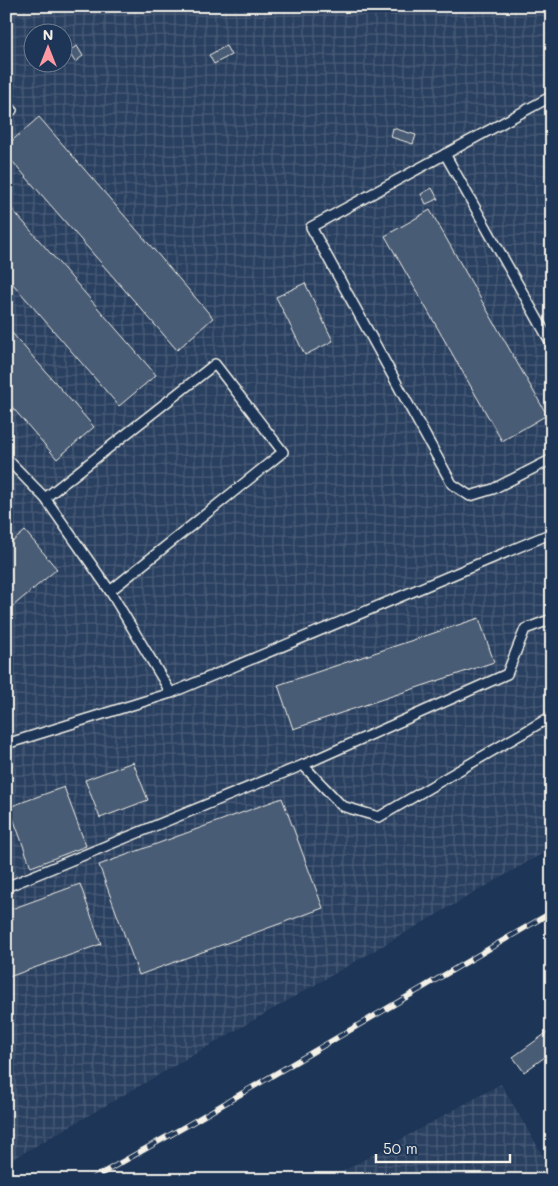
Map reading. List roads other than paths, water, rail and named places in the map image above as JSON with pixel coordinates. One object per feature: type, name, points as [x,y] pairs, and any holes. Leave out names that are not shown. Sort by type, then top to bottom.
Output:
[{"type":"lane","points":[[552,96],[311,227],[452,484],[470,496],[493,489],[552,459]]},
{"type":"lane","points":[[445,154],[552,345]]},
{"type":"lane","points":[[45,498],[215,364],[283,452],[110,591]]},
{"type":"lane","points":[[6,458],[45,498],[110,591],[171,693]]},
{"type":"lane","points":[[6,744],[171,693],[552,533]]},
{"type":"lane","points":[[6,887],[304,765],[508,674],[525,629],[552,618]]},
{"type":"lane","points":[[304,765],[342,806],[379,817],[552,716]]},
{"type":"railway","points":[[90,1180],[552,912]]}]
